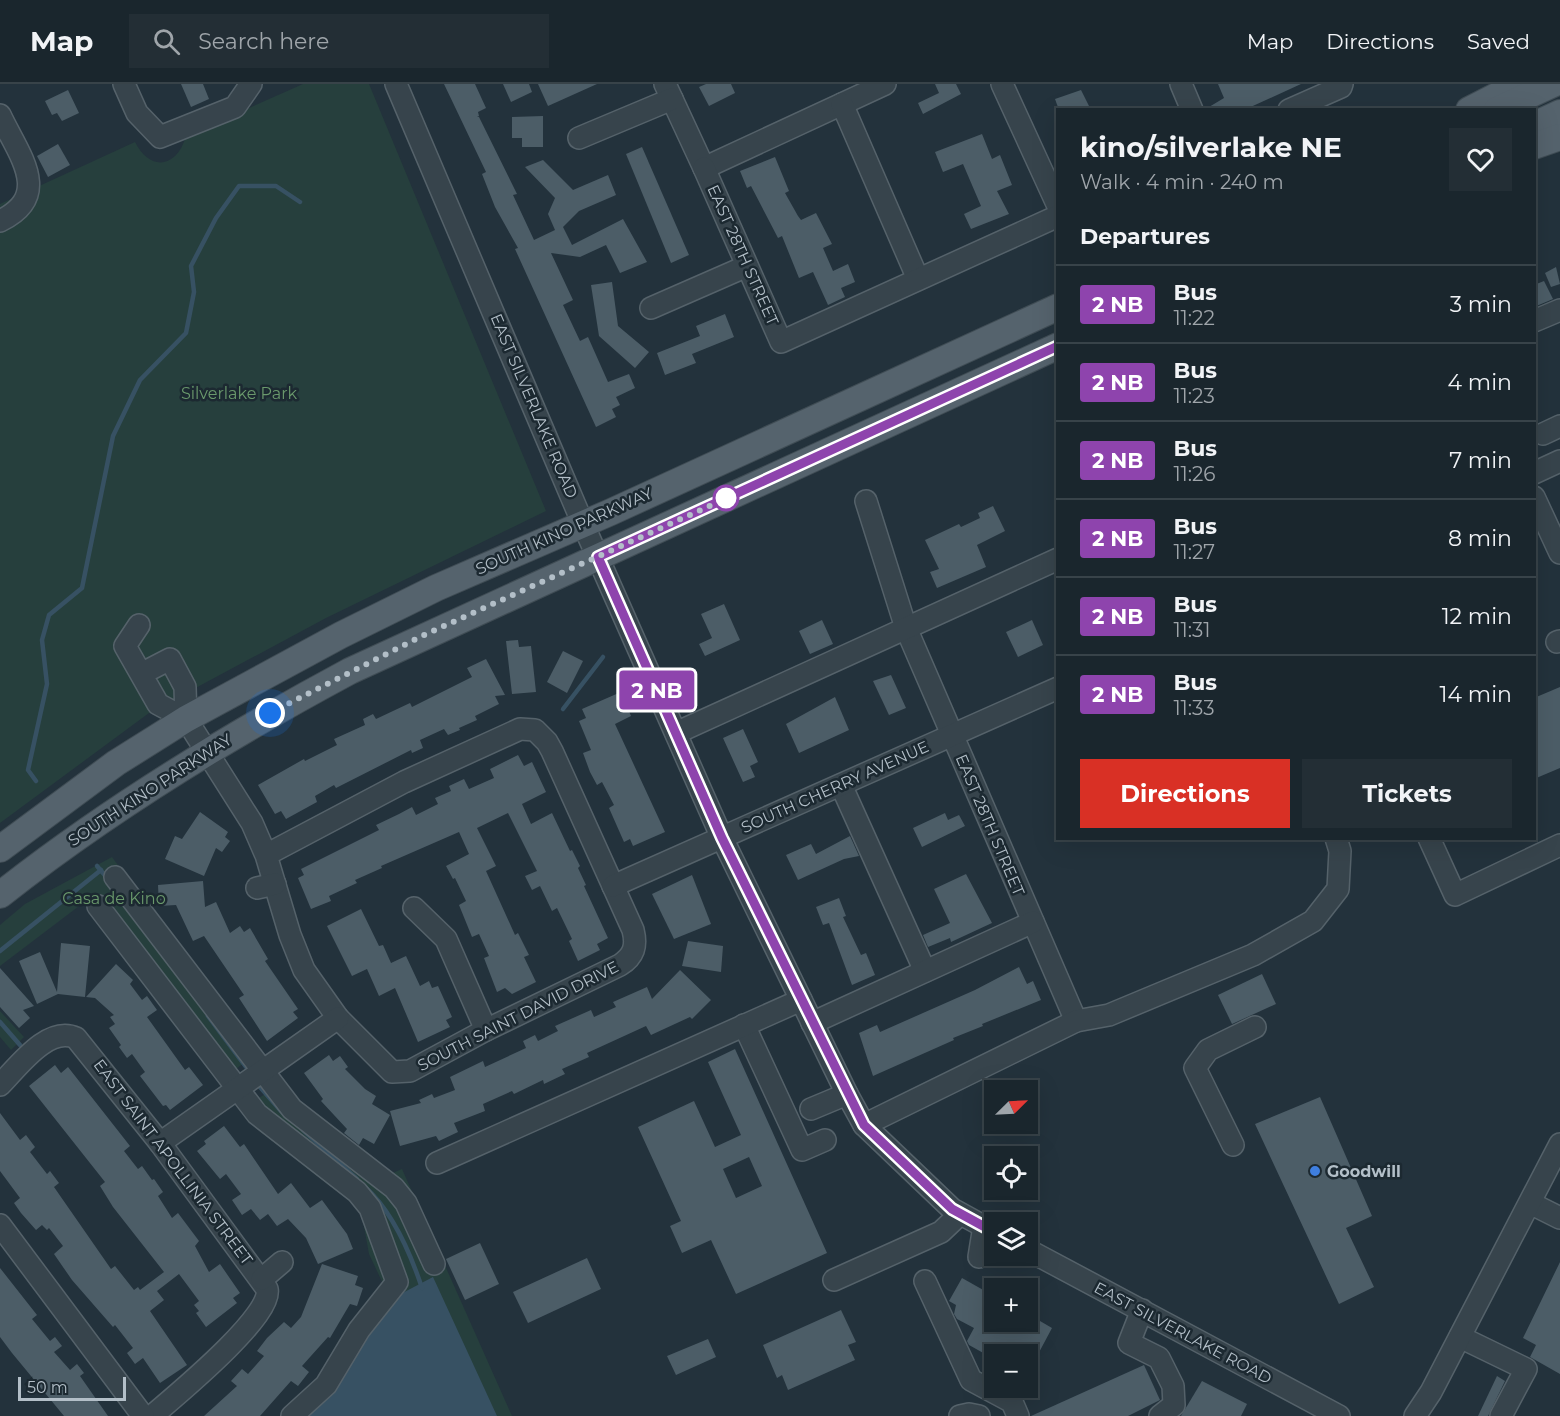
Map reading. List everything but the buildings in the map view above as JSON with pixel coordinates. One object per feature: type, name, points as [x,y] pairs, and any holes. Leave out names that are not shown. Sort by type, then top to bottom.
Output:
[{"type":"main road","points":[[1473,108],[1521,84]]},
{"type":"main road","points":[[1501,108],[1553,84]]},
{"type":"main road","points":[[1536,124],[1560,113]]},
{"type":"main road","points":[[1536,145],[1560,137]]},
{"type":"main road","name":"SOUTH KINO PARKWAY","points":[[0,849],[116,763],[186,719],[341,635],[436,588],[583,524],[1056,308]]},
{"type":"main road","name":"SOUTH KINO PARKWAY","points":[[0,895],[47,858],[138,794],[207,751],[350,671],[1056,347]]},
{"type":"street","points":[[124,84],[137,113],[160,137],[235,107],[251,84]]},
{"type":"street","name":"EAST SILVERLAKE ROAD","points":[[396,84],[583,524],[722,838],[847,1094],[864,1125],[960,1214],[984,1226]]},
{"type":"street","points":[[703,166],[885,84]]},
{"type":"street","points":[[1002,84],[1056,202]]},
{"type":"street","points":[[1181,84],[1191,108]]},
{"type":"street","points":[[1294,108],[1341,87],[1342,84]]},
{"type":"street","points":[[579,138],[669,92]]},
{"type":"street","name":"EAST 28TH STREET","points":[[669,92],[781,342],[918,279]]},
{"type":"street","points":[[842,104],[918,279],[1056,217]]},
{"type":"street","points":[[0,115],[29,178],[28,199],[16,213],[0,220]]},
{"type":"street","points":[[651,308],[747,266]]},
{"type":"street","points":[[1536,320],[1560,309]]},
{"type":"street","points":[[1536,472],[1560,461]]},
{"type":"street","points":[[1536,500],[1559,550]]},
{"type":"street","name":"EAST 28TH STREET","points":[[866,501],[906,628],[1076,1021]]},
{"type":"street","points":[[676,733],[1056,560]]},
{"type":"street","points":[[139,625],[125,646],[158,704],[186,719],[252,823],[266,855],[266,886],[304,970],[338,1018],[160,1143]]},
{"type":"street","points":[[141,674],[170,658],[185,687],[186,719]]},
{"type":"street","name":"SOUTH CHERRY AVENUE","points":[[613,886],[1056,689]]},
{"type":"street","points":[[266,855],[447,763],[520,729],[539,728],[552,751],[613,886]]},
{"type":"street","points":[[841,785],[925,971]]},
{"type":"street","points":[[864,1125],[1076,1021],[1109,1015],[1253,955],[1313,921],[1338,889],[1340,851],[1337,840]]},
{"type":"street","points":[[1430,840],[1455,895],[1560,845]]},
{"type":"street","points":[[115,877],[292,1109],[394,1188],[406,1203],[434,1264]]},
{"type":"street","name":"SOUTH SAINT DAVID DRIVE","points":[[338,1018],[392,1072],[410,1071],[486,1030],[629,959],[641,947],[613,886]]},
{"type":"street","points":[[98,906],[237,1089],[272,1128],[357,1192],[370,1208],[397,1282],[359,1330],[326,1385],[292,1416]]},
{"type":"street","points":[[414,908],[446,939],[486,1030]]},
{"type":"street","points":[[812,1023],[1033,922]]},
{"type":"street","points":[[436,1162],[801,1000]]},
{"type":"street","points":[[744,1025],[802,1150],[825,1140]]},
{"type":"street","points":[[1233,1145],[1195,1068],[1208,1050],[1255,1027]]},
{"type":"street","name":"EAST SAINT APOLLINIA STREET","points":[[0,1085],[47,1040],[71,1032],[84,1045],[160,1143],[265,1286]]},
{"type":"street","points":[[811,1109],[847,1094]]},
{"type":"street","points":[[1414,1416],[1431,1392],[1559,1151]]},
{"type":"street","points":[[1530,1203],[1560,1218]]},
{"type":"street","points":[[834,1280],[941,1232],[960,1214]]},
{"type":"street","points":[[0,1225],[143,1416]]},
{"type":"street","points":[[979,1257],[984,1243]]},
{"type":"street","name":"EAST SILVERLAKE ROAD","points":[[1038,1255],[1339,1416]]},
{"type":"street","points":[[153,1416],[219,1356],[258,1315],[267,1304],[265,1286],[282,1262]]},
{"type":"street","points":[[925,1281],[971,1380],[1012,1402],[1018,1416]]},
{"type":"street","points":[[1142,1310],[1129,1343],[1160,1358],[1173,1386],[1174,1405],[1160,1416]]},
{"type":"street","points":[[1460,1337],[1526,1369],[1501,1416]]},
{"type":"street","points":[[1289,1389],[1321,1416]]},
{"type":"green space","name":"Silverlake Park","points":[[303,84],[369,84],[546,511],[326,618],[149,713],[0,823],[0,204],[135,142],[141,152],[155,162],[170,160],[182,147],[186,136]]},
{"type":"green space","name":"Casa de Kino","points":[[112,857],[256,1055],[221,1079],[87,900],[0,966],[0,925],[25,904]]},
{"type":"green space","points":[[0,1011],[24,1037],[11,1050],[0,1037]]},
{"type":"green space","points":[[278,1086],[386,1176],[402,1169],[512,1416],[300,1416],[385,1288],[369,1254],[361,1210],[261,1132],[243,1108]]},
{"type":"water","points":[[433,1277],[497,1416],[305,1416],[334,1389],[391,1299]]},
{"type":"waterway","points":[[36,781],[28,770],[47,684],[42,640],[49,615],[82,588],[113,436],[140,380],[186,333],[194,292],[191,266],[216,218],[239,186],[276,186],[300,202]]},
{"type":"waterway","points":[[563,709],[603,657]]},
{"type":"waterway","points":[[97,866],[108,879]]},
{"type":"waterway","points":[[0,951],[101,870]]},
{"type":"waterway","points":[[208,1016],[246,1067]]},
{"type":"waterway","points":[[0,1022],[20,1045]]},
{"type":"waterway","points":[[260,1087],[281,1111]]},
{"type":"waterway","points":[[303,1130],[357,1179]]},
{"type":"waterway","points":[[365,1187],[384,1208],[400,1233],[422,1288]]},
{"type":"bus line","points":[[984,1227],[952,1209],[864,1125],[722,838],[598,557],[1056,347]]},
{"type":"place","name":"Goodwill","points":[[1315,1171]]},
{"type":"route","points":[[270,713],[422,636],[734,495],[726,498]]}]
